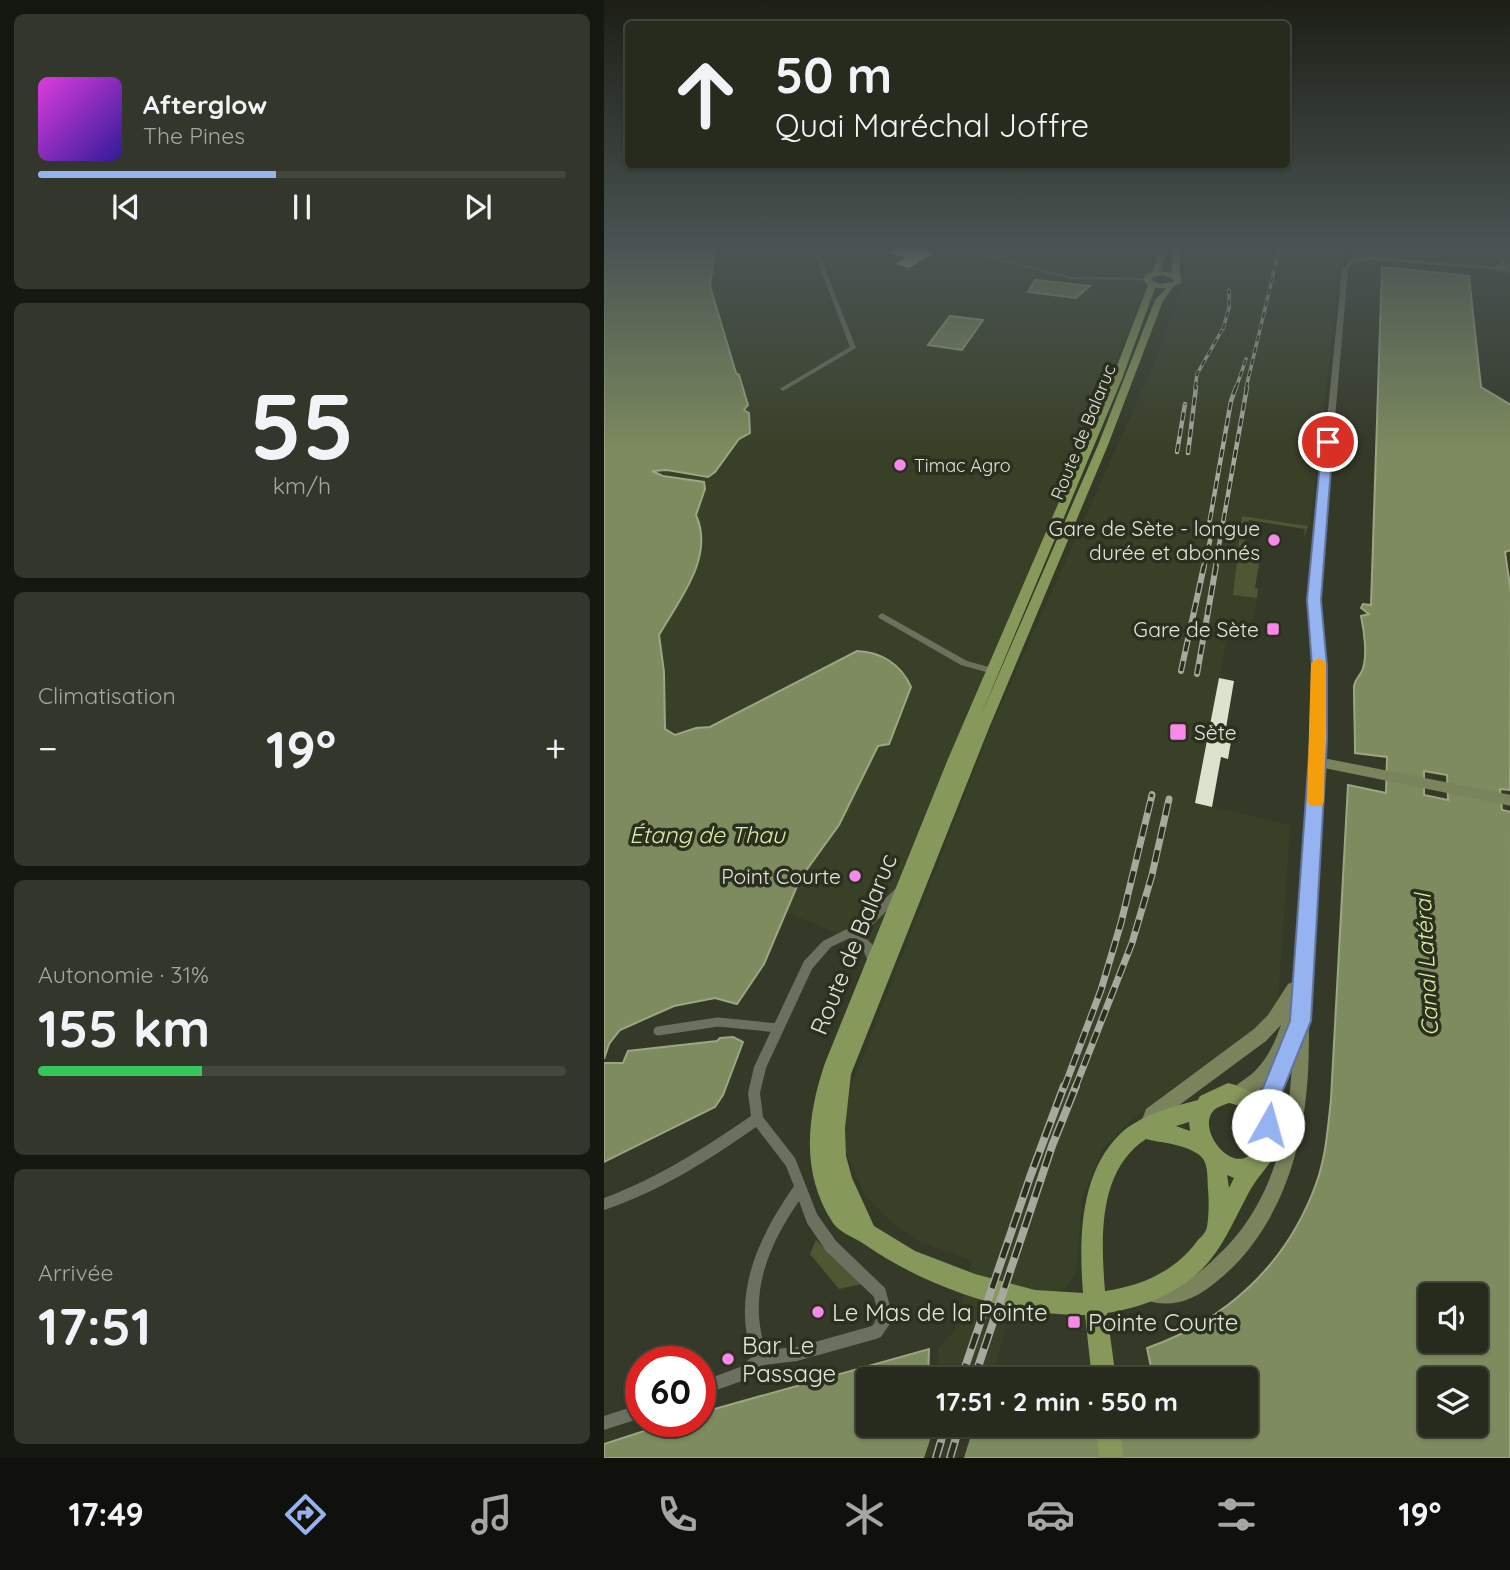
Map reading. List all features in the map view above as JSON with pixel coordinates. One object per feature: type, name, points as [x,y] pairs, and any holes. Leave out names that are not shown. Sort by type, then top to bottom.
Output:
[{"type":"main road","name":"Route de Balaruc","points":[[865,1232],[860,1211],[842,1180],[837,1151],[835,1116],[842,1074],[891,937],[1117,379],[1139,314]]},
{"type":"main road","name":"Route de Balaruc","points":[[1154,314],[1103,445],[904,888],[891,937],[873,962],[825,1088],[818,1135],[820,1167],[831,1198],[843,1220],[895,1254],[974,1286],[1014,1298],[1058,1306],[1117,1301],[1150,1292],[1181,1274],[1203,1252],[1253,1165]]},
{"type":"main road","points":[[1150,1292],[1173,1296],[1200,1284],[1242,1243],[1277,1187],[1292,1140],[1299,1087],[1317,762],[1506,800]]},
{"type":"main road","points":[[1103,1367],[1092,1253],[1092,1225],[1103,1178],[1113,1159],[1127,1142],[1167,1118],[1204,1108],[1218,1096],[1238,1094],[1265,1074],[1276,1059],[1293,1009],[1306,845],[1314,835]]},
{"type":"main road","points":[[1147,1130],[1152,1115],[1260,1035],[1274,1021],[1297,982]]},
{"type":"main road","points":[[1265,1117],[1272,1090],[1301,1021]]},
{"type":"main road","points":[[1147,1130],[1175,1135],[1240,1168],[1253,1165],[1264,1154],[1270,1133],[1265,1117],[1255,1103],[1238,1094]]},
{"type":"main road","points":[[1204,1108],[1199,1126],[1210,1153],[1219,1194],[1216,1228]]},
{"type":"main road","points":[[1109,1437],[1111,1458]]},
{"type":"street","points":[[783,389],[853,348],[840,314]]},
{"type":"street","points":[[1317,762],[1319,666],[1314,600],[1341,314]]},
{"type":"street","points":[[882,616],[964,663],[1000,672]]},
{"type":"street","points":[[856,935],[904,888]]},
{"type":"street","points":[[865,925],[891,937]]},
{"type":"street","points":[[716,1383],[745,1373],[761,1358],[797,1354],[876,1332],[882,1325],[884,1310],[880,1293],[831,1246],[812,1218],[791,1162],[757,1119],[754,1093],[760,1067],[808,965],[827,944],[856,935],[877,939],[891,937]]},
{"type":"street","points":[[856,935],[870,948],[873,962]]},
{"type":"street","points":[[658,1031],[718,1022],[778,1028]]},
{"type":"street","points":[[604,1203],[657,1185],[757,1119]]},
{"type":"street","points":[[761,1358],[754,1343],[754,1283],[765,1247],[782,1213],[800,1188]]},
{"type":"street","points":[[604,1423],[625,1416]]},
{"type":"shaded area","points":[[718,314],[1135,314],[878,950],[785,912],[800,879],[831,838],[878,746],[889,744],[911,687],[907,677],[895,664],[873,652],[857,651],[710,727],[696,728],[675,735],[665,729],[659,635],[686,592],[701,550],[701,527],[696,515],[705,482],[651,472],[654,469],[667,470],[708,477],[750,429],[748,416],[743,408],[748,404]]},
{"type":"shaded area","points":[[1172,314],[1335,314],[1310,526],[1242,516],[1233,594],[1257,598],[1251,634],[1229,630],[1219,678],[1226,728],[1233,730],[1228,759],[1221,758],[1212,807],[1290,825],[1278,1003],[1258,1026],[1162,1096],[1128,1123],[1103,1149],[1082,1198],[1076,1274],[1060,1294],[1032,1315],[1009,1316],[995,1367],[937,1367],[938,1348],[955,1330],[972,1260],[920,1242],[891,1221],[865,1196],[846,1152],[845,1102],[992,725],[1160,350]]},
{"type":"shaded area","points":[[1242,516],[1308,526],[1304,538],[1305,529],[1249,520],[1243,548],[1261,551],[1255,588],[1258,589],[1257,598],[1233,595]]},
{"type":"shaded area","points":[[816,1240],[862,1284],[839,1289],[810,1254]]},
{"type":"water","name":"Étang de Thau","points":[[604,314],[718,314],[748,405],[744,410],[749,413],[750,433],[739,439],[715,472],[708,477],[667,470],[652,471],[663,476],[704,482],[705,489],[696,515],[701,531],[698,562],[685,593],[659,635],[664,672],[665,729],[675,735],[696,728],[710,727],[857,651],[874,654],[889,661],[902,672],[911,687],[889,744],[878,746],[839,825],[800,879],[764,964],[737,1004],[715,998],[674,1006],[620,1030],[609,1044],[604,1059]]},
{"type":"water","name":"Canal Latéral","points":[[1380,314],[1473,314],[1481,387],[1511,405],[1511,550],[1505,552],[1511,593],[1510,790],[1500,789],[1502,810],[1511,812],[1510,1458],[604,1458],[604,1444],[626,1437],[716,1437],[716,1409],[856,1369],[856,1437],[1258,1437],[1258,1367],[1151,1367],[1147,1348],[1203,1322],[1251,1286],[1289,1239],[1304,1213],[1319,1174],[1331,1099],[1348,785],[1386,793],[1387,757],[1355,753],[1354,686],[1365,658],[1361,616],[1369,614],[1361,608],[1363,604],[1371,605]],"holes":[[[1424,771],[1447,775],[1448,800],[1424,795]]]},
{"type":"water","points":[[950,316],[983,320],[962,350],[928,345]]},
{"type":"water","points":[[733,1037],[743,1042],[723,1095],[715,1107],[604,1162],[604,1063],[623,1063],[628,1051]]},
{"type":"water","points":[[929,1349],[928,1367],[865,1367]]},
{"type":"pier","points":[[931,1437],[970,1437],[964,1458],[924,1458]]},
{"type":"building","name":"Sète","points":[[1219,678],[1234,681],[1226,728],[1233,730],[1228,759],[1221,757],[1212,807],[1195,803]]},
{"type":"railway","points":[[1223,329],[1227,314]]},
{"type":"railway","points":[[1246,388],[1264,314]]},
{"type":"railway","points":[[1195,388],[1197,374],[1222,330]]},
{"type":"railway","points":[[1236,388],[1246,359]]},
{"type":"railway","points":[[1188,453],[1196,387]]},
{"type":"railway","points":[[1207,536],[1231,401],[1236,387]]},
{"type":"railway","points":[[1215,568],[1247,387]]},
{"type":"railway","points":[[1177,452],[1185,404]]},
{"type":"railway","points":[[1204,568],[1213,527]]},
{"type":"railway","points":[[1181,671],[1204,566]]},
{"type":"railway","points":[[1197,674],[1216,566]]},
{"type":"railway","points":[[1064,1088],[1101,990],[1121,923],[1152,795]]},
{"type":"railway","points":[[1075,1088],[1132,943],[1152,875],[1169,799]]},
{"type":"railway","points":[[965,1367],[1064,1086]]},
{"type":"railway","points":[[978,1367],[1052,1146],[1076,1086]]},
{"type":"railway","points":[[936,1458],[942,1437]]},
{"type":"railway","points":[[950,1458],[956,1437]]},
{"type":"slow traffic","points":[[1316,801],[1319,663]]},
{"type":"place","name":"Timac Agro","points":[[900,465]]},
{"type":"place","name":"Gare de Sète - longue durée et abonnés","points":[[1274,540]]},
{"type":"place","name":"Gare de Sète","points":[[1273,629]]},
{"type":"place","name":"Sète","points":[[1178,732]]},
{"type":"place","name":"Point Courte","points":[[855,876]]},
{"type":"place","name":"Le Mas de la Pointe","points":[[818,1312]]},
{"type":"place","name":"Pointe Courte","points":[[1074,1322]]},
{"type":"place","name":"Bar Le Passage","points":[[728,1359]]},
{"type":"route","points":[[1268,1125],[1265,1117],[1272,1090],[1301,1021],[1319,741],[1319,666],[1313,619],[1317,545],[1328,442]]}]
